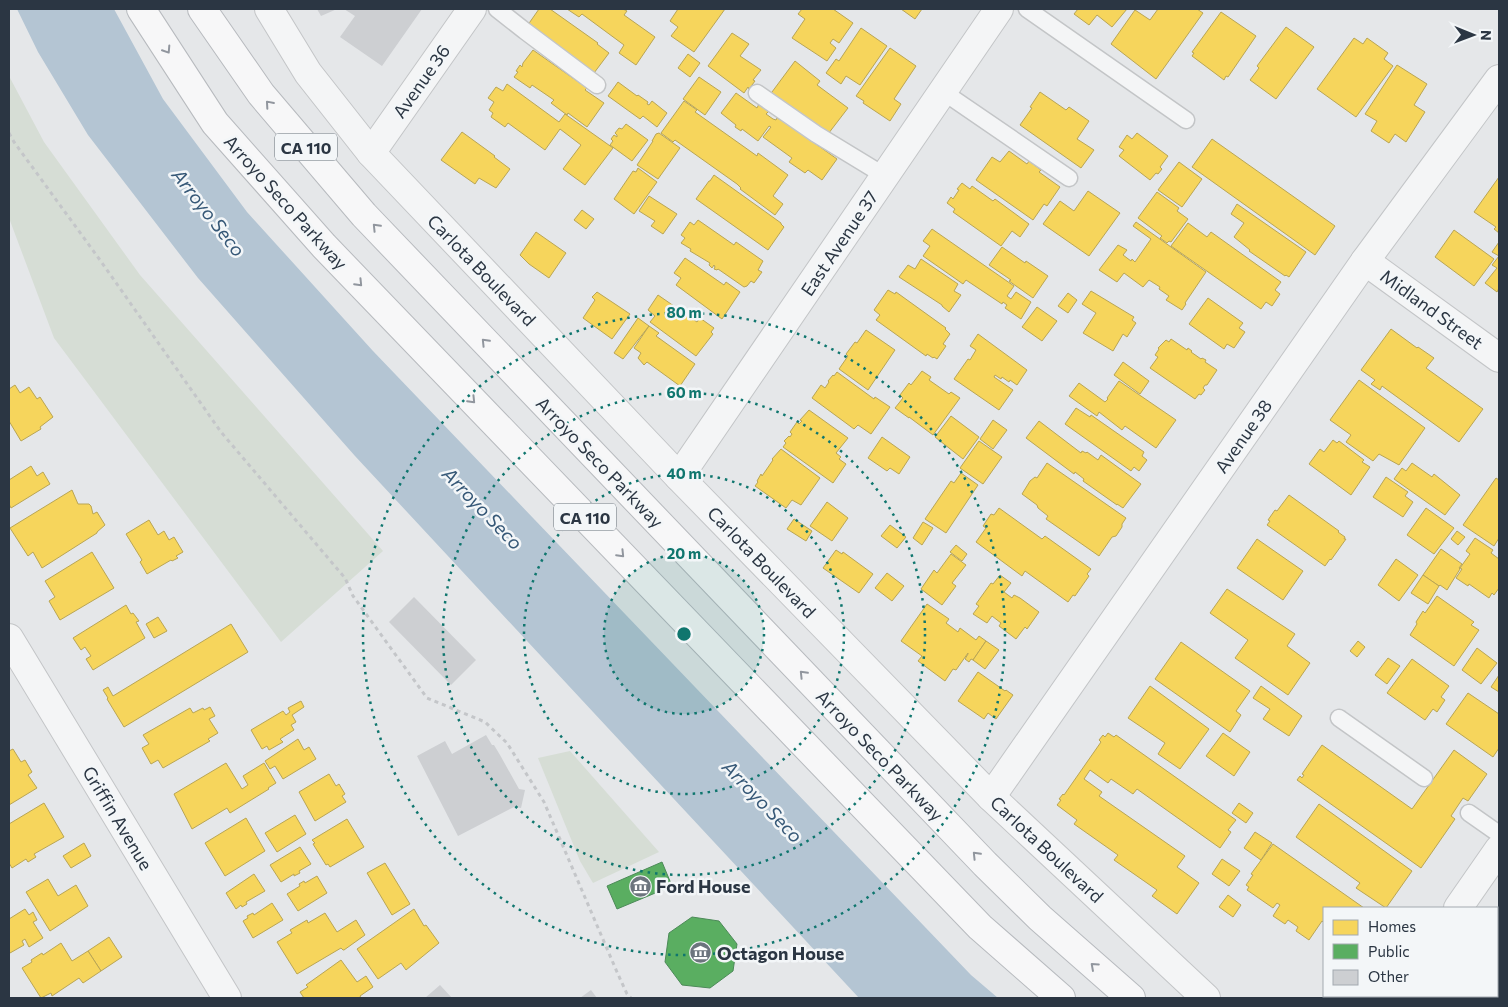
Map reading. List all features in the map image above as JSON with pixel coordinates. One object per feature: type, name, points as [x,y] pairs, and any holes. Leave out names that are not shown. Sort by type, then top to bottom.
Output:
[{"type":"highway","name":"Arroyo Seco Parkway","points":[[141,9],[214,123],[324,246],[980,927],[1061,998]]},
{"type":"highway","name":"Arroyo Seco Parkway","points":[[202,9],[261,94],[364,214],[985,864],[1040,918],[1131,998]]},
{"type":"street","name":"Carlota Boulevard","points":[[269,9],[308,73],[371,153],[679,477],[991,798],[1206,998]]},
{"type":"street","name":"Avenue 36","points":[[371,153],[472,9]]},
{"type":"street","name":"East Avenue 37","points":[[679,477],[999,9]]},
{"type":"street","name":"Avenue 38","points":[[991,798],[1365,261],[1499,79]]},
{"type":"street","name":"Midland Street","points":[[1365,261],[1499,358]]},
{"type":"street","name":"Griffin Avenue","points":[[9,638],[228,998]]},
{"type":"street","points":[[1459,907],[1499,849]]},
{"type":"lane","points":[[497,9],[524,32],[597,85]]},
{"type":"lane","points":[[1027,9],[1186,120]]},
{"type":"lane","points":[[942,91],[1069,178]]},
{"type":"lane","points":[[757,93],[816,134],[885,176]]},
{"type":"lane","points":[[1339,718],[1424,778]]},
{"type":"lane","points":[[1469,813],[1499,834]]},
{"type":"path","points":[[9,133],[221,432],[345,578],[353,596],[428,698],[485,722],[507,743],[544,802],[620,979],[627,994],[632,998]]},
{"type":"shaded area","points":[[9,76],[44,142],[140,275],[383,551],[281,642],[54,338],[9,218]]},
{"type":"shaded area","points":[[570,751],[659,852],[593,883],[580,861],[538,758]]},
{"type":"water","name":"Arroyo Seco","points":[[17,9],[114,9],[163,99],[247,212],[373,351],[971,975],[998,998],[859,998],[355,456],[198,278],[88,135],[38,52]]},
{"type":"building: Homes","points":[[539,9],[550,9],[609,53],[594,73],[525,29]]},
{"type":"building: Homes","points":[[567,9],[623,9],[627,11],[624,15],[655,37],[636,65],[619,53],[624,45],[582,14],[579,17]]},
{"type":"building: Homes","points":[[678,9],[725,9],[694,52],[671,36],[678,27],[670,21]]},
{"type":"building: Homes","points":[[802,9],[833,9],[853,23],[839,43],[833,39],[830,43],[836,48],[827,61],[792,38],[805,19],[798,14]]},
{"type":"building: Homes","points":[[901,9],[922,9],[915,19]]},
{"type":"building: Homes","points":[[1078,9],[1127,9],[1112,27],[1097,15],[1089,25],[1074,14]]},
{"type":"building: Homes","points":[[1158,9],[1197,9],[1203,13],[1156,79],[1111,44],[1135,10],[1150,20]]},
{"type":"building: Homes","points":[[1221,12],[1256,36],[1224,80],[1192,56],[1194,53],[1192,52]]},
{"type":"building: Homes","points":[[1286,27],[1314,47],[1276,99],[1250,80],[1259,68],[1257,66]]},
{"type":"building: Homes","points":[[861,28],[887,46],[860,85],[846,76],[841,84],[826,73],[836,59],[839,61]]},
{"type":"building: Homes","points":[[732,33],[749,44],[740,56],[761,70],[753,80],[755,81],[744,93],[708,66]]},
{"type":"building: Homes","points":[[1354,38],[1363,44],[1367,38],[1388,53],[1384,59],[1393,66],[1356,117],[1317,89]]},
{"type":"building: Homes","points":[[890,48],[916,66],[894,99],[901,104],[890,121],[856,96]]},
{"type":"building: Homes","points":[[533,50],[587,88],[585,90],[604,103],[587,127],[551,103],[554,100],[532,85],[530,88],[514,77],[520,65],[522,67]]},
{"type":"building: Homes","points":[[688,54],[700,63],[690,77],[678,68]]},
{"type":"building: Homes","points":[[795,61],[820,81],[817,85],[848,108],[825,138],[769,96]]},
{"type":"building: Homes","points":[[1397,65],[1427,84],[1414,105],[1425,112],[1406,142],[1395,134],[1389,143],[1371,131],[1377,121],[1365,114]]},
{"type":"building: Homes","points":[[699,77],[721,92],[705,115],[683,99]]},
{"type":"building: Homes","points":[[618,82],[648,102],[647,104],[649,105],[652,101],[667,113],[657,127],[643,116],[640,119],[608,96]]},
{"type":"building: Homes","points":[[507,84],[559,122],[565,114],[613,148],[585,185],[563,169],[581,145],[560,129],[545,150],[508,123],[505,127],[491,117],[493,113],[489,110],[494,102],[488,98],[496,87],[503,91]]},
{"type":"building: Homes","points":[[1040,92],[1066,110],[1069,107],[1089,121],[1077,139],[1094,150],[1081,168],[1020,125]]},
{"type":"building: Homes","points":[[736,93],[757,108],[759,104],[769,111],[766,114],[773,119],[776,120],[777,118],[785,122],[837,159],[822,180],[808,170],[805,173],[789,162],[792,158],[763,137],[771,127],[769,126],[758,141],[742,129],[741,131],[735,127],[736,125],[721,113]]},
{"type":"building: Homes","points":[[684,101],[697,110],[695,112],[757,156],[758,153],[788,175],[773,196],[783,204],[775,215],[740,189],[737,184],[675,140],[673,142],[661,133]]},
{"type":"building: Homes","points":[[626,124],[648,140],[632,161],[610,145],[614,135],[617,137],[615,133]]},
{"type":"building: Homes","points":[[462,132],[510,169],[496,188],[479,178],[475,184],[441,160]]},
{"type":"building: Homes","points":[[659,133],[680,148],[658,179],[637,165],[656,134]]},
{"type":"building: Homes","points":[[1137,133],[1168,156],[1160,167],[1162,169],[1150,180],[1119,156],[1124,150],[1119,147],[1127,135],[1132,139]]},
{"type":"building: Homes","points":[[1212,139],[1335,226],[1315,255],[1192,167]]},
{"type":"building: Homes","points":[[1009,151],[1027,164],[1029,161],[1041,170],[1039,172],[1060,187],[1047,206],[1044,204],[1033,220],[976,180],[992,157],[1000,162]]},
{"type":"building: Homes","points":[[1179,162],[1202,179],[1182,207],[1158,190]]},
{"type":"building: Homes","points":[[638,168],[657,182],[634,214],[614,199],[633,171],[636,172]]},
{"type":"building: Homes","points":[[714,175],[784,227],[768,250],[696,199]]},
{"type":"building: Homes","points":[[1499,177],[1499,233],[1494,229],[1496,227],[1474,212]]},
{"type":"building: Homes","points":[[962,183],[970,189],[972,186],[993,201],[995,199],[1029,224],[1020,237],[1012,231],[1001,246],[953,212],[955,209],[947,203],[951,197],[953,199]]},
{"type":"building: Homes","points":[[1088,191],[1120,213],[1089,256],[1043,224],[1060,201],[1074,211]]},
{"type":"building: Homes","points":[[1157,192],[1179,208],[1177,211],[1188,219],[1171,242],[1167,243],[1160,238],[1162,236],[1138,218]]},
{"type":"building: Homes","points":[[649,196],[677,214],[663,234],[651,226],[655,221],[639,211]]},
{"type":"building: Homes","points":[[1237,204],[1306,252],[1289,277],[1249,251],[1234,237],[1244,223],[1231,214]]},
{"type":"building: Homes","points":[[582,210],[594,219],[586,229],[574,220]]},
{"type":"building: Homes","points":[[698,220],[734,245],[736,242],[763,261],[758,270],[762,272],[754,283],[751,281],[744,287],[718,269],[714,269],[714,265],[712,268],[709,265],[710,263],[681,243],[685,238],[681,235],[690,222],[694,225]]},
{"type":"building: Homes","points":[[1136,222],[1206,272],[1182,310],[1166,300],[1169,296],[1149,280],[1143,287],[1124,273],[1117,282],[1099,270],[1118,245],[1127,250],[1123,255],[1135,262],[1151,239],[1133,226]]},
{"type":"building: Homes","points":[[1188,223],[1207,237],[1211,232],[1281,282],[1275,290],[1280,294],[1272,306],[1266,302],[1261,309],[1171,246]]},
{"type":"building: Homes","points":[[932,229],[1014,286],[1007,296],[1011,299],[1016,292],[1031,302],[1021,319],[1005,308],[1007,305],[1003,302],[1002,304],[966,280],[963,284],[923,256],[930,246],[923,241]]},
{"type":"building: Homes","points":[[1454,230],[1494,259],[1474,286],[1435,257]]},
{"type":"building: Homes","points":[[536,232],[566,253],[549,278],[520,255]]},
{"type":"building: Homes","points":[[1499,242],[1499,256],[1492,252]]},
{"type":"building: Homes","points":[[1002,247],[1048,276],[1033,298],[989,265]]},
{"type":"building: Homes","points":[[1499,256],[1499,288],[1497,292],[1485,283],[1497,268],[1492,265]]},
{"type":"building: Homes","points":[[685,258],[724,285],[726,282],[740,292],[722,319],[676,285],[681,278],[674,273]]},
{"type":"building: Homes","points":[[921,259],[958,284],[954,291],[961,295],[949,312],[942,305],[899,277],[908,265],[915,269]]},
{"type":"building: Homes","points":[[888,290],[895,294],[896,292],[946,328],[950,334],[943,344],[946,346],[937,359],[927,354],[926,356],[876,320],[880,315],[874,310]]},
{"type":"building: Homes","points":[[1091,291],[1134,317],[1132,320],[1136,323],[1127,337],[1123,334],[1113,351],[1083,333],[1096,313],[1082,304]]},
{"type":"building: Homes","points":[[597,292],[630,314],[612,339],[583,318],[595,300],[592,297]]},
{"type":"building: Homes","points":[[1068,293],[1077,300],[1068,313],[1058,306]]},
{"type":"building: Homes","points":[[658,295],[697,322],[700,318],[714,328],[711,332],[713,334],[696,356],[650,322],[655,316],[648,310]]},
{"type":"building: Homes","points":[[1208,298],[1243,323],[1239,328],[1245,332],[1234,348],[1227,344],[1224,349],[1189,324]]},
{"type":"building: Homes","points":[[1037,307],[1057,321],[1042,341],[1022,327]]},
{"type":"building: Homes","points":[[638,318],[649,326],[623,359],[614,353]]},
{"type":"building: Homes","points":[[649,326],[659,333],[656,336],[695,364],[680,386],[647,362],[644,365],[638,358],[641,353],[634,348]]},
{"type":"building: Homes","points":[[1391,329],[1434,358],[1426,368],[1483,409],[1459,442],[1382,386],[1380,390],[1371,384],[1375,380],[1361,370]]},
{"type":"building: Homes","points":[[866,330],[895,350],[868,390],[839,369],[848,356],[846,354]]},
{"type":"building: Homes","points":[[978,334],[1027,370],[1017,385],[1010,380],[1009,382],[995,375],[994,377],[1013,390],[999,410],[954,379],[976,350],[970,346]]},
{"type":"building: Homes","points":[[1171,339],[1187,350],[1188,348],[1201,359],[1206,360],[1205,362],[1217,370],[1203,388],[1205,390],[1195,399],[1150,368],[1158,357],[1155,355],[1158,348],[1166,340],[1169,342]]},
{"type":"building: Homes","points":[[1123,362],[1149,381],[1140,394],[1114,375]]},
{"type":"building: Homes","points":[[922,371],[931,377],[929,380],[949,394],[951,392],[960,398],[933,435],[895,408],[903,398],[900,395]]},
{"type":"building: Homes","points":[[837,372],[874,399],[875,397],[890,407],[871,434],[858,425],[854,429],[812,398],[821,385],[825,388],[828,381]]},
{"type":"building: Homes","points":[[1359,380],[1425,428],[1399,465],[1379,454],[1373,461],[1346,442],[1351,435],[1330,420]]},
{"type":"building: Homes","points":[[1119,381],[1176,420],[1156,448],[1125,426],[1122,430],[1099,412],[1097,416],[1069,396],[1079,383],[1105,402]]},
{"type":"building: Homes","points":[[15,385],[20,393],[29,387],[37,399],[40,397],[53,417],[40,427],[41,429],[21,441],[9,421],[9,389]]},
{"type":"building: Homes","points":[[1076,408],[1090,417],[1091,415],[1144,452],[1142,456],[1147,460],[1139,471],[1134,467],[1131,471],[1065,424]]},
{"type":"building: Homes","points":[[809,410],[848,438],[836,453],[841,457],[839,459],[846,464],[833,483],[783,447],[786,443],[784,441],[790,437],[792,434],[790,432],[797,422],[799,424],[802,421],[800,420]]},
{"type":"building: Homes","points":[[951,416],[979,437],[963,459],[935,437]]},
{"type":"building: Homes","points":[[993,420],[1007,430],[993,449],[980,439]]},
{"type":"building: Homes","points":[[1039,421],[1081,453],[1082,451],[1087,452],[1098,460],[1101,455],[1141,484],[1123,508],[1083,481],[1084,479],[1075,472],[1074,474],[1026,438]]},
{"type":"building: Homes","points":[[882,437],[910,457],[899,474],[890,468],[887,471],[868,458]]},
{"type":"building: Homes","points":[[1333,440],[1337,443],[1339,441],[1364,460],[1362,462],[1370,467],[1351,495],[1309,464],[1320,449],[1324,452]]},
{"type":"building: Homes","points":[[979,441],[1002,457],[983,484],[960,468]]},
{"type":"building: Homes","points":[[781,449],[820,478],[801,505],[792,500],[786,508],[755,486],[761,474],[762,476],[772,459]]},
{"type":"building: Homes","points":[[1047,463],[1126,518],[1116,536],[1112,537],[1099,556],[1046,519],[1048,516],[1022,494],[1030,481],[1035,477],[1037,478]]},
{"type":"building: Homes","points":[[1412,463],[1432,477],[1434,474],[1460,495],[1445,515],[1394,479],[1402,468],[1406,471]]},
{"type":"building: Homes","points":[[31,466],[37,476],[43,472],[50,484],[11,508],[9,504],[9,480]]},
{"type":"building: Homes","points":[[961,473],[978,485],[946,533],[925,519],[951,481],[954,483]]},
{"type":"building: Homes","points":[[1386,477],[1408,492],[1405,496],[1413,502],[1403,517],[1373,497]]},
{"type":"building: Homes","points":[[1496,478],[1499,480],[1499,538],[1494,546],[1463,525]]},
{"type":"building: Homes","points":[[72,490],[78,504],[89,504],[93,514],[97,512],[105,525],[97,533],[42,568],[33,552],[28,556],[10,528]]},
{"type":"building: Homes","points":[[1289,495],[1345,537],[1344,539],[1346,539],[1325,566],[1267,525],[1275,510],[1277,511]]},
{"type":"building: Homes","points":[[827,502],[848,518],[832,541],[810,526]]},
{"type":"building: Homes","points":[[999,508],[1042,539],[1045,536],[1091,569],[1087,574],[1089,576],[1075,596],[1073,595],[1068,602],[1025,571],[1022,576],[976,542],[986,528],[983,526],[991,514],[994,515]]},
{"type":"building: Homes","points":[[1426,508],[1454,528],[1434,554],[1407,535]]},
{"type":"building: Homes","points":[[794,519],[812,531],[806,541],[787,529]]},
{"type":"building: Homes","points":[[149,520],[158,535],[164,531],[169,540],[174,537],[183,552],[176,556],[178,558],[147,574],[140,562],[142,560],[126,534]]},
{"type":"building: Homes","points":[[923,522],[933,528],[922,545],[913,538]]},
{"type":"building: Homes","points":[[890,525],[906,537],[897,548],[881,536]]},
{"type":"building: Homes","points":[[1457,531],[1465,537],[1458,545],[1451,539]]},
{"type":"building: Homes","points":[[1475,538],[1493,550],[1491,553],[1499,559],[1499,588],[1489,598],[1469,584],[1468,586],[1456,578],[1462,569],[1460,568],[1470,554],[1466,551]]},
{"type":"building: Homes","points":[[1257,539],[1303,571],[1283,600],[1237,568]]},
{"type":"building: Homes","points":[[956,545],[967,554],[962,561],[950,552]]},
{"type":"building: Homes","points":[[1441,549],[1462,564],[1447,590],[1423,575]]},
{"type":"building: Homes","points":[[836,550],[842,554],[843,552],[873,574],[859,593],[823,568]]},
{"type":"building: Homes","points":[[92,552],[114,588],[60,620],[49,601],[55,597],[45,581]]},
{"type":"building: Homes","points":[[951,554],[966,565],[952,583],[956,586],[942,605],[921,589],[934,570],[937,573]]},
{"type":"building: Homes","points":[[1396,559],[1418,575],[1399,601],[1378,585]]},
{"type":"building: Homes","points":[[887,573],[904,586],[892,601],[875,588]]},
{"type":"building: Homes","points":[[1000,575],[1011,583],[1004,592],[1012,598],[1014,595],[1020,598],[1039,612],[1027,629],[1025,627],[1016,639],[999,626],[1001,623],[992,616],[987,623],[973,614],[979,606],[976,604],[991,583],[993,584]]},
{"type":"building: Homes","points":[[1423,575],[1439,586],[1428,604],[1411,593]]},
{"type":"building: Homes","points":[[1227,589],[1295,634],[1287,646],[1310,663],[1288,695],[1235,658],[1248,640],[1210,613]]},
{"type":"building: Homes","points":[[1437,596],[1474,622],[1471,625],[1479,630],[1454,666],[1410,635],[1423,611],[1425,613]]},
{"type":"building: Homes","points":[[927,604],[949,619],[946,623],[958,632],[960,628],[976,640],[979,636],[986,641],[973,660],[971,659],[969,662],[965,659],[968,653],[956,670],[953,669],[945,681],[918,661],[922,656],[901,641]]},
{"type":"building: Homes","points":[[126,605],[131,614],[133,613],[139,621],[136,622],[145,638],[93,670],[86,659],[91,656],[85,647],[81,650],[73,638]]},
{"type":"building: Homes","points":[[158,617],[167,631],[154,638],[146,624]]},
{"type":"building: Homes","points":[[231,624],[248,652],[124,727],[103,690],[108,687],[113,696]]},
{"type":"building: Homes","points":[[986,641],[999,650],[985,669],[973,660]]},
{"type":"building: Homes","points":[[1358,641],[1365,647],[1357,657],[1350,651]]},
{"type":"building: Homes","points":[[1181,642],[1250,691],[1236,711],[1241,715],[1230,732],[1155,679]]},
{"type":"building: Homes","points":[[1477,648],[1497,663],[1481,684],[1462,670]]},
{"type":"building: Homes","points":[[1388,658],[1400,666],[1387,684],[1375,675]]},
{"type":"building: Homes","points":[[1412,659],[1449,686],[1441,697],[1445,700],[1437,712],[1433,709],[1425,720],[1387,693]]},
{"type":"building: Homes","points":[[978,672],[1013,695],[996,719],[988,713],[984,719],[958,701]]},
{"type":"building: Homes","points":[[1499,675],[1499,692],[1491,687]]},
{"type":"building: Homes","points":[[1150,686],[1209,729],[1180,769],[1158,754],[1165,743],[1128,718]]},
{"type":"building: Homes","points":[[1261,686],[1302,716],[1289,736],[1263,719],[1270,709],[1253,698]]},
{"type":"building: Homes","points":[[1468,693],[1499,714],[1499,748],[1493,757],[1446,724]]},
{"type":"building: Homes","points":[[301,701],[304,707],[292,715],[296,722],[291,725],[294,730],[280,739],[283,742],[269,750],[267,746],[262,749],[251,730],[283,711],[286,715],[290,712],[288,708]]},
{"type":"building: Homes","points":[[210,707],[215,716],[209,719],[218,733],[208,739],[210,741],[163,768],[158,760],[151,764],[142,748],[149,744],[143,735],[190,708],[193,713]]},
{"type":"building: Homes","points":[[1108,733],[1114,737],[1116,735],[1236,820],[1228,830],[1231,832],[1220,848],[1137,789],[1133,794],[1111,779],[1108,783],[1090,770],[1084,779],[1102,792],[1099,796],[1185,856],[1177,867],[1199,883],[1177,914],[1152,896],[1157,890],[1114,860],[1118,855],[1074,824],[1077,820],[1057,805],[1061,800],[1059,799],[1064,795],[1101,742],[1099,740]]},
{"type":"building: Homes","points":[[1223,733],[1250,752],[1234,776],[1206,756]]},
{"type":"building: Homes","points":[[298,739],[304,750],[309,747],[316,759],[283,779],[275,766],[270,769],[265,761]]},
{"type":"building: Homes","points":[[1322,745],[1412,809],[1454,750],[1487,774],[1468,801],[1463,798],[1451,816],[1455,819],[1421,868],[1297,780],[1300,776],[1302,778],[1304,775],[1302,774]]},
{"type":"building: Homes","points":[[13,749],[21,762],[25,760],[32,772],[28,775],[37,788],[9,805],[9,751]]},
{"type":"building: Homes","points":[[226,763],[242,789],[248,785],[243,776],[264,763],[276,783],[230,813],[227,808],[192,829],[174,794]]},
{"type":"building: Homes","points":[[329,774],[336,786],[339,784],[345,794],[342,796],[346,802],[315,821],[299,792]]},
{"type":"building: Homes","points":[[44,803],[64,837],[34,854],[36,857],[28,862],[26,859],[12,868],[9,863],[9,824]]},
{"type":"building: Homes","points":[[1239,803],[1253,813],[1246,823],[1232,813]]},
{"type":"building: Homes","points":[[1319,804],[1412,871],[1387,907],[1384,907],[1356,888],[1360,883],[1296,837]]},
{"type":"building: Homes","points":[[295,815],[306,834],[277,852],[265,833]]},
{"type":"building: Homes","points":[[246,818],[265,851],[225,876],[205,843]]},
{"type":"building: Homes","points":[[347,819],[364,847],[330,867],[328,864],[326,865],[312,840]]},
{"type":"building: Homes","points":[[1255,832],[1272,843],[1261,860],[1244,848]]},
{"type":"building: Homes","points":[[84,843],[91,856],[71,868],[63,856]]},
{"type":"building: Homes","points":[[1273,844],[1363,907],[1323,907],[1323,922],[1309,940],[1296,931],[1298,927],[1288,920],[1285,924],[1273,916],[1280,905],[1277,903],[1273,908],[1247,890],[1249,887],[1246,885],[1253,875],[1251,874]]},
{"type":"building: Homes","points":[[300,847],[311,864],[299,871],[300,873],[294,876],[294,874],[281,882],[270,865]]},
{"type":"building: Homes","points":[[1222,859],[1240,871],[1229,886],[1212,874]]},
{"type":"building: Homes","points":[[385,863],[410,904],[392,915],[367,873]]},
{"type":"building: Homes","points":[[254,874],[265,891],[246,902],[247,904],[242,907],[241,905],[236,909],[226,893]]},
{"type":"building: Homes","points":[[317,876],[327,893],[298,911],[287,894],[300,886],[299,884],[304,881],[305,883]]},
{"type":"building: Homes","points":[[48,879],[58,896],[76,885],[88,906],[50,931],[26,892]]},
{"type":"building: Homes","points":[[1228,895],[1241,905],[1233,917],[1219,907]]},
{"type":"building: Homes","points":[[272,903],[283,920],[253,938],[243,921],[248,918],[247,916],[253,913],[254,915]]},
{"type":"building: Homes","points":[[25,909],[29,915],[33,912],[37,920],[33,922],[43,938],[29,947],[25,939],[22,941],[24,945],[10,953],[9,919]]},
{"type":"building: Homes","points":[[414,909],[424,926],[426,925],[439,943],[406,970],[401,963],[378,979],[357,949]]},
{"type":"building: Homes","points":[[325,913],[337,932],[356,920],[365,935],[344,950],[341,948],[297,974],[277,942],[292,933],[290,930],[307,920],[308,923]]},
{"type":"building: Homes","points":[[109,937],[122,957],[101,971],[88,951]]},
{"type":"building: Homes","points":[[1498,941],[1499,942],[1498,983]]},
{"type":"building: Homes","points":[[61,943],[72,961],[88,951],[101,971],[83,983],[79,978],[52,996],[51,993],[41,998],[22,968],[32,962],[31,960],[42,953],[43,955]]},
{"type":"building: Homes","points":[[341,960],[357,982],[366,976],[373,987],[360,996],[361,998],[304,998],[300,992],[308,987],[306,985]]},
{"type":"building: Homes","points":[[1474,997],[1476,998],[1447,998]]},
{"type":"building: Public","name":"Ford House","points":[[662,862],[672,886],[617,909],[607,886]]},
{"type":"building: Public","name":"Octagon House","points":[[692,917],[719,921],[737,944],[733,971],[710,988],[682,985],[665,962],[669,933]]},
{"type":"building: Other","points":[[317,9],[337,9],[321,16]]},
{"type":"building: Other","points":[[344,9],[422,9],[382,66],[340,37],[355,16]]},
{"type":"building: Other","points":[[414,597],[476,660],[451,685],[389,622]]},
{"type":"building: Other","points":[[486,735],[492,745],[494,745],[519,789],[525,790],[521,808],[514,807],[458,836],[417,756],[445,741],[452,754]]},
{"type":"building: Other","points":[[440,985],[452,998],[425,998]]},
{"type":"building: Other","points":[[591,990],[597,998],[580,998]]},
{"type":"place","name":"Ford House","points":[[640,886]]},
{"type":"place","name":"Octagon House","points":[[701,953]]}]
